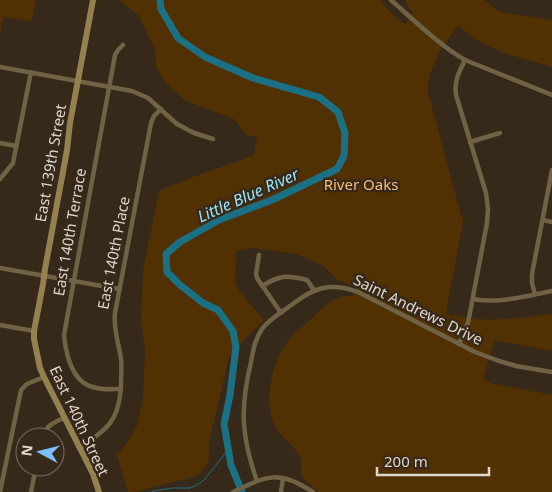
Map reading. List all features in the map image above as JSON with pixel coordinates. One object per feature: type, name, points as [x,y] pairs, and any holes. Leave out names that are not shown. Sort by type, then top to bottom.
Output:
[{"type":"street","name":"East 139th Street","points":[[34,331],[93,0]]},
{"type":"street","points":[[391,0],[418,25],[466,60],[552,95]]},
{"type":"street","name":"East 140th Terrace","points":[[121,389],[88,386],[78,376],[69,362],[64,335],[115,55],[123,45]]},
{"type":"street","points":[[459,344],[468,323],[473,300],[488,209],[486,193],[455,88],[457,76],[466,60]]},
{"type":"street","points":[[0,67],[110,86],[141,94],[177,124],[214,139]]},
{"type":"street","points":[[0,180],[13,163],[30,72]]},
{"type":"street","name":"East 140th Place","points":[[79,448],[99,435],[110,423],[118,406],[122,362],[114,319],[151,123],[160,109]]},
{"type":"street","points":[[470,142],[500,133]]},
{"type":"street","points":[[0,143],[16,146]]},
{"type":"street","points":[[535,294],[532,274],[551,184],[552,170]]},
{"type":"street","points":[[543,220],[552,222]]},
{"type":"street","points":[[259,255],[257,278],[281,313]]},
{"type":"street","points":[[0,268],[119,290]]},
{"type":"street","points":[[262,286],[274,279],[287,276],[307,280],[314,290]]},
{"type":"street","name":"Saint Andrews Drive","points":[[257,481],[250,461],[244,431],[246,381],[256,339],[262,328],[296,301],[314,290],[330,286],[348,288],[475,352],[516,366],[552,372]]},
{"type":"street","points":[[473,300],[496,301],[552,291]]},
{"type":"street","points":[[0,325],[34,331]]},
{"type":"street","name":"East 140th Street","points":[[34,331],[35,350],[44,377],[99,492]]},
{"type":"street","points":[[0,492],[21,390],[27,384],[44,377]]},
{"type":"street","points":[[48,427],[55,421],[64,418]]},
{"type":"street","points":[[31,492],[34,477]]},
{"type":"street","points":[[232,492],[270,477],[283,478],[299,483],[313,492]]},
{"type":"street","points":[[281,492],[283,478]]},
{"type":"green space","points":[[0,0],[36,0],[32,21],[3,17],[0,34]]},
{"type":"green space","name":"River Oaks","points":[[119,0],[380,0],[392,14],[406,24],[413,13],[405,0],[484,0],[500,12],[552,20],[552,67],[504,53],[480,42],[458,26],[439,52],[430,74],[427,89],[463,222],[447,315],[489,320],[552,314],[552,351],[495,340],[483,379],[490,383],[552,395],[552,492],[318,492],[301,476],[300,457],[276,428],[270,407],[271,382],[278,359],[293,335],[323,307],[340,297],[353,296],[358,288],[338,280],[324,266],[297,254],[253,248],[236,251],[235,284],[264,320],[229,357],[209,443],[209,460],[198,476],[128,492],[117,455],[130,439],[137,426],[143,400],[145,351],[141,321],[143,270],[159,191],[254,155],[257,137],[246,135],[234,119],[186,101],[165,82],[156,67],[155,50],[139,16]]},
{"type":"waterway","name":"Little Blue River","points":[[160,0],[161,9],[178,38],[205,57],[253,78],[319,97],[338,112],[345,133],[344,156],[337,169],[272,200],[219,220],[180,242],[166,254],[167,272],[203,303],[218,310],[233,331],[236,347],[224,424],[231,465],[242,492]]},
{"type":"waterway","points":[[152,492],[172,488],[190,488],[197,485],[204,480],[228,450]]}]
